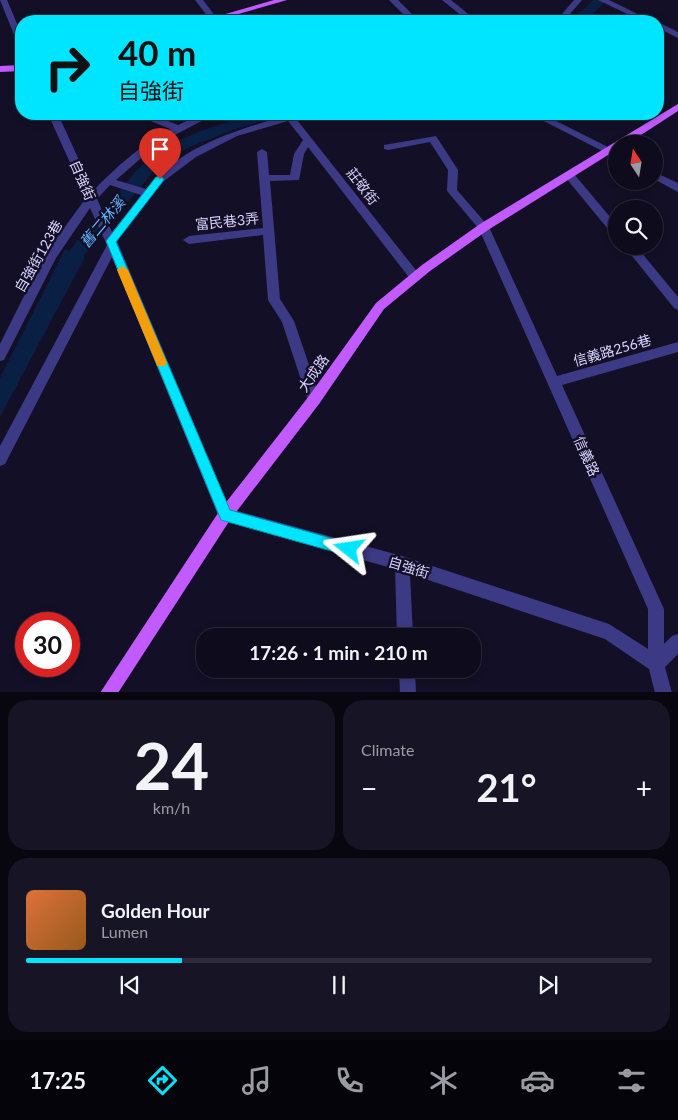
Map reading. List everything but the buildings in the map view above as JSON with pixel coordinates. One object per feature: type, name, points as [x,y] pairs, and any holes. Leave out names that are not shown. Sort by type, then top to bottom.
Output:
[{"type":"main road","points":[[232,15],[283,0]]},
{"type":"main road","points":[[0,70],[15,69]]},
{"type":"main road","name":"大成路","points":[[664,116],[678,106]]},
{"type":"main road","name":"大成路","points":[[636,135],[657,120]]},
{"type":"main road","name":"大成路","points":[[108,692],[225,515],[314,400],[380,306],[484,227],[608,153]]},
{"type":"street","points":[[3,0],[15,28]]},
{"type":"street","points":[[199,0],[208,15]]},
{"type":"street","points":[[393,0],[408,15]]},
{"type":"street","points":[[446,0],[465,15]]},
{"type":"street","points":[[565,15],[578,0]]},
{"type":"street","points":[[609,2],[628,15]]},
{"type":"street","points":[[664,28],[678,34]]},
{"type":"street","name":"自強街","points":[[56,120],[111,244],[225,515],[402,564],[609,632],[656,664]]},
{"type":"street","points":[[156,120],[178,129]]},
{"type":"street","name":"自強街123巷","points":[[0,356],[60,242],[91,198],[146,149],[178,129],[197,120]]},
{"type":"street","points":[[0,460],[111,244],[160,179],[192,154],[234,134],[275,120]]},
{"type":"street","name":"莊敬街","points":[[294,120],[415,278]]},
{"type":"street","points":[[548,120],[608,146]]},
{"type":"street","name":"信義路","points":[[388,148],[433,138],[453,170],[452,191],[484,227],[656,609],[656,664],[664,692]]},
{"type":"street","points":[[264,178],[295,178],[299,154],[308,139]]},
{"type":"street","name":"富民巷3弄","points":[[262,152],[274,300],[288,321],[314,400]]},
{"type":"street","points":[[570,176],[608,221]]},
{"type":"street","points":[[663,180],[678,188]]},
{"type":"street","points":[[108,181],[149,194]]},
{"type":"street","name":"富民巷3弄","points":[[189,240],[268,231]]},
{"type":"street","points":[[636,255],[678,305]]},
{"type":"street","name":"信義路256巷","points":[[554,382],[678,347]]},
{"type":"street","points":[[402,564],[405,628]]},
{"type":"street","points":[[656,664],[678,642]]},
{"type":"street","points":[[407,678],[408,692]]},
{"type":"water","points":[[65,249],[85,257],[0,417],[0,378]]},
{"type":"waterway","name":"舊二林溪","points":[[583,15],[600,0]]},
{"type":"waterway","name":"舊二林溪","points":[[63,275],[71,259],[148,168],[165,155],[187,143],[250,120]]},
{"type":"slow traffic","points":[[122,270],[161,363]]},
{"type":"route","points":[[160,179],[111,241],[225,515],[349,549]]}]
